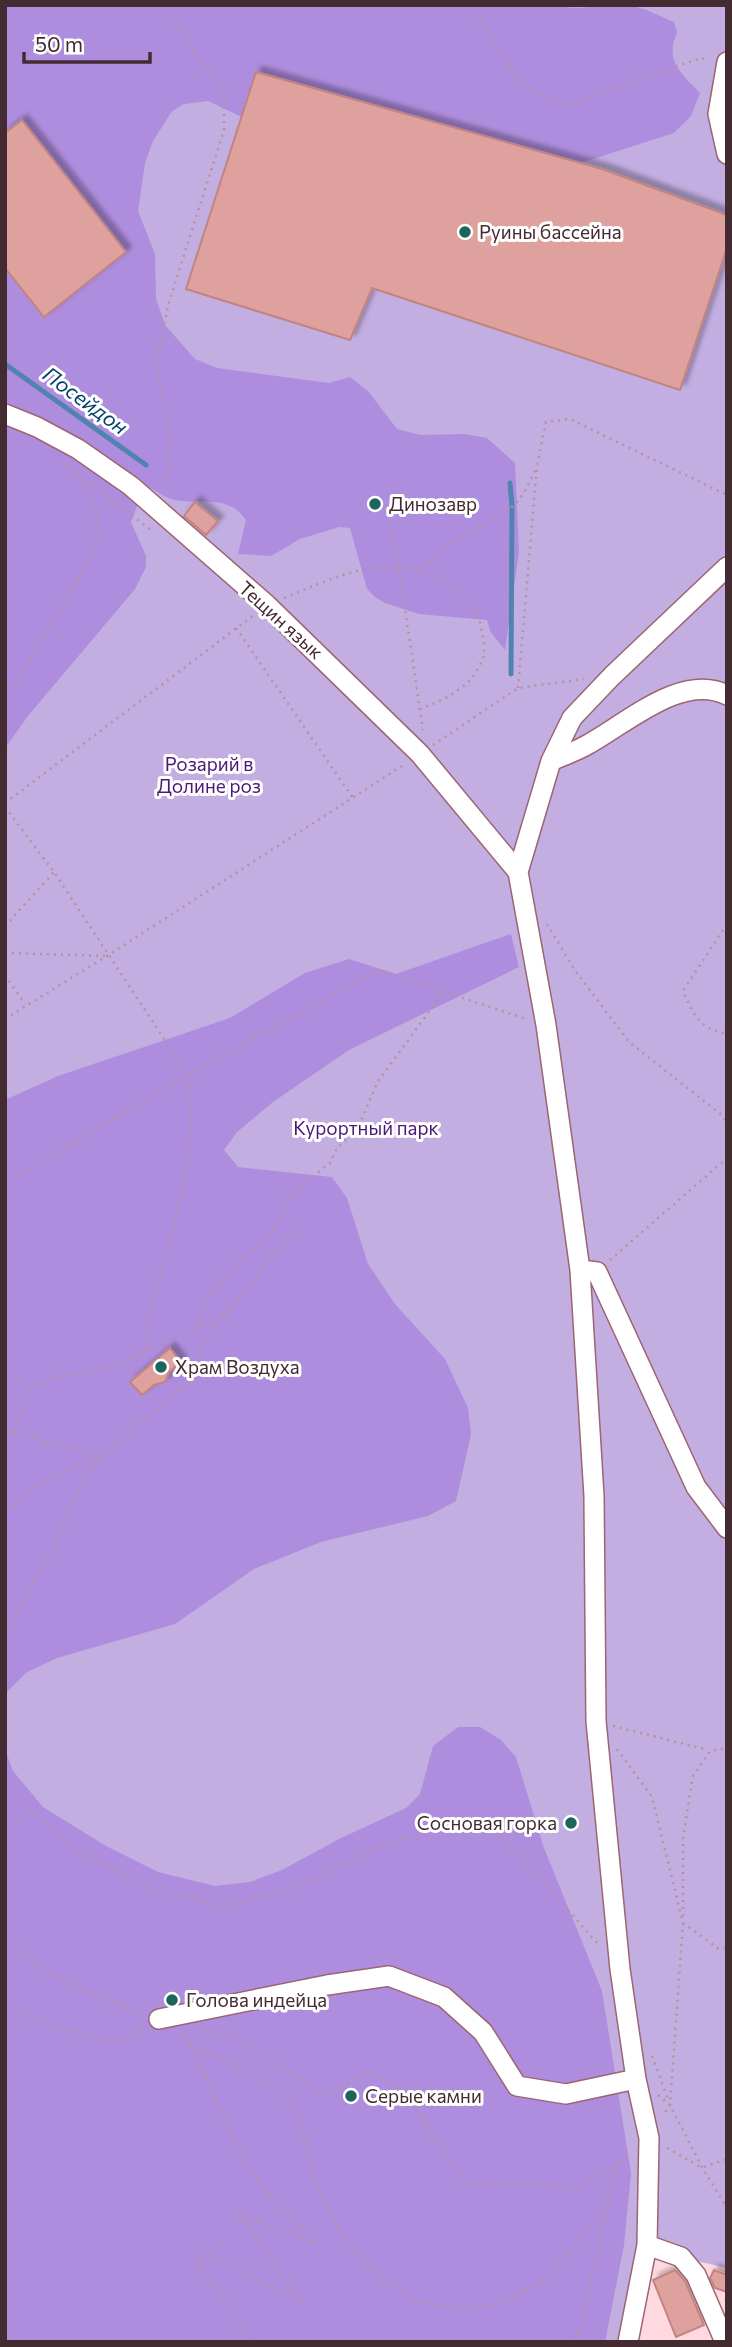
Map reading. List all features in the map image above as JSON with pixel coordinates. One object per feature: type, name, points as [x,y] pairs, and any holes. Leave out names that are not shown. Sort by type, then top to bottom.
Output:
[{"type":"lane","points":[[727,63],[718,114],[727,154]]},
{"type":"lane","name":"Тещин язык","points":[[5,414],[37,427],[78,449],[148,501],[267,605],[420,754],[518,872]]},
{"type":"lane","points":[[628,2342],[647,2245],[649,2138],[636,2078],[620,1969],[596,1721],[588,1271],[518,872],[551,761],[572,718],[612,676],[727,567]]},
{"type":"lane","points":[[551,761],[586,746],[640,712],[679,692],[714,688],[727,695]]},
{"type":"lane","points":[[588,1271],[696,1487],[727,1528]]},
{"type":"lane","points":[[159,2019],[327,1985],[389,1976],[444,1997],[483,2032],[517,2086],[566,2094],[636,2078]]},
{"type":"lane","points":[[647,2245],[681,2257],[696,2275],[725,2342]]},
{"type":"path","points":[[148,501],[170,471],[170,427],[156,365],[169,302],[224,130],[224,88],[194,52],[167,5]]},
{"type":"path","points":[[474,5],[517,77],[543,99],[578,105],[611,88],[701,58],[727,63]]},
{"type":"path","points":[[518,688],[537,466],[546,422],[570,419],[727,495]]},
{"type":"path","points":[[61,462],[155,533]]},
{"type":"path","points":[[419,571],[470,531],[497,518],[520,500],[537,466]]},
{"type":"path","points":[[5,699],[88,564],[99,528],[92,498],[72,469]]},
{"type":"path","points":[[386,508],[399,569],[421,709],[425,744],[420,754]]},
{"type":"path","points":[[144,1352],[150,1313],[184,1181],[191,1129],[188,1075],[54,872],[5,805],[267,605],[353,570],[419,571],[444,580],[469,598],[482,628],[484,657],[468,681],[446,698],[421,709]]},
{"type":"path","points":[[236,628],[353,798]]},
{"type":"path","points":[[5,1018],[353,798],[518,688],[612,676]]},
{"type":"path","points":[[5,926],[54,872]]},
{"type":"path","points":[[727,924],[683,991],[697,1021],[727,1034]]},
{"type":"path","points":[[547,925],[574,969],[629,1042],[676,1081],[725,1116],[727,1125]]},
{"type":"path","points":[[5,953],[107,956]]},
{"type":"path","points":[[5,1183],[188,1075],[379,970],[546,1025]]},
{"type":"path","points":[[5,975],[26,1005]]},
{"type":"path","points":[[197,1328],[204,1300],[246,1255],[275,1230],[289,1196],[330,1163],[337,1148],[357,1130],[378,1081],[443,992]]},
{"type":"path","points":[[588,1271],[727,1158]]},
{"type":"path","points":[[5,1632],[57,1542],[78,1490],[99,1458],[191,1381],[205,1339],[304,1219]]},
{"type":"path","points":[[5,1440],[13,1432],[30,1390],[53,1377],[85,1374],[120,1364],[227,1312]]},
{"type":"path","points":[[5,1433],[13,1432],[99,1458]]},
{"type":"path","points":[[5,1518],[37,1485],[56,1474],[99,1458]]},
{"type":"path","points":[[596,1721],[710,1751],[727,1748]]},
{"type":"path","points":[[596,1721],[652,1797],[684,1923],[719,1949],[727,1947]]},
{"type":"path","points":[[191,2027],[241,2038],[323,2096],[369,2072],[408,2092],[433,2137],[468,2183],[579,2187],[618,2164],[649,2138],[670,2105],[684,1923],[683,1838],[693,1776],[710,1751]]},
{"type":"path","points":[[5,1784],[67,1844],[149,1889],[223,1906],[296,1887],[389,1843],[458,1822],[495,1832],[550,1889],[620,1969]]},
{"type":"path","points":[[5,1938],[37,1965],[90,1994],[159,2019]]},
{"type":"path","points":[[5,2006],[50,2025],[115,2043],[159,2019]]},
{"type":"path","points":[[179,2024],[248,2167],[313,2243],[236,2212],[302,2302],[204,2252],[196,2262],[253,2342]]},
{"type":"path","points":[[188,2043],[283,2092],[296,2108],[315,2180],[337,2227],[377,2276],[419,2302],[462,2309],[498,2305],[538,2286],[574,2246],[612,2192]]},
{"type":"path","points":[[636,2078],[670,2105],[727,2208]]},
{"type":"path","points":[[649,2138],[702,2167],[727,2158]]},
{"type":"path","points":[[577,2342],[618,2164]]},
{"type":"path","points":[[567,2342],[579,2332]]},
{"type":"green space","name":"Курортный парк","points":[[5,5],[727,5],[727,2268],[653,2251],[638,2342],[5,2342]]},
{"type":"shaded area","points":[[5,5],[558,5],[575,8],[622,5],[642,9],[674,22],[677,33],[674,59],[681,73],[700,93],[691,116],[674,133],[565,168],[261,126],[208,101],[184,104],[172,111],[153,141],[145,163],[138,211],[155,254],[156,299],[165,325],[195,359],[217,368],[329,383],[350,377],[368,391],[397,429],[420,435],[465,434],[487,438],[515,463],[519,552],[505,650],[490,631],[487,620],[419,614],[375,597],[367,589],[350,528],[339,527],[300,539],[271,556],[238,554],[246,520],[231,506],[171,499],[145,485],[131,522],[146,556],[146,567],[135,589],[28,716],[5,748]]},
{"type":"shaded area","points":[[511,934],[519,967],[349,1050],[273,1102],[237,1132],[224,1150],[238,1167],[332,1177],[347,1198],[368,1264],[395,1304],[445,1359],[468,1408],[471,1434],[456,1501],[428,1516],[321,1542],[254,1569],[175,1624],[57,1658],[27,1672],[5,1694],[5,1100],[58,1076],[230,1018],[305,973],[349,959],[396,974]]},
{"type":"shaded area","points":[[458,1727],[480,1727],[501,1740],[516,1757],[544,1848],[602,1991],[631,2173],[624,2245],[605,2342],[5,2342],[5,1750],[13,1771],[43,1807],[106,1846],[158,1872],[215,1886],[250,1882],[282,1870],[341,1838],[406,1808],[420,1794],[433,1746]]},
{"type":"building","name":"Руины бассейна","points":[[256,72],[602,169],[727,215],[727,248],[680,390],[372,288],[350,340],[186,289]]},
{"type":"building","points":[[22,120],[126,252],[44,317],[5,268],[5,133]]},
{"type":"building","points":[[195,502],[218,521],[206,535],[184,516]]},
{"type":"building","name":"Храм Воздуха","points":[[170,1348],[181,1362],[169,1372],[165,1382],[154,1385],[142,1395],[130,1382]]},
{"type":"building","points":[[675,2270],[685,2281],[704,2325],[676,2337],[653,2280]]},
{"type":"building","points":[[714,2270],[727,2275],[727,2292],[715,2288],[710,2278]]},
{"type":"waterway","name":"Посейдон","points":[[5,364],[146,465]]},
{"type":"waterway","points":[[510,483],[511,674]]},
{"type":"place","name":"Руины бассейна","points":[[465,232]]},
{"type":"place","name":"Динозавр","points":[[375,504]]},
{"type":"place","name":"Храм Воздуха","points":[[161,1367]]},
{"type":"place","name":"Сосновая горка","points":[[571,1823]]},
{"type":"place","name":"Голова индейца","points":[[172,2000]]},
{"type":"place","name":"Серые камни","points":[[351,2096]]},
{"type":"park label","name":"Розарий в Долине роз","points":[[209,775]]}]
